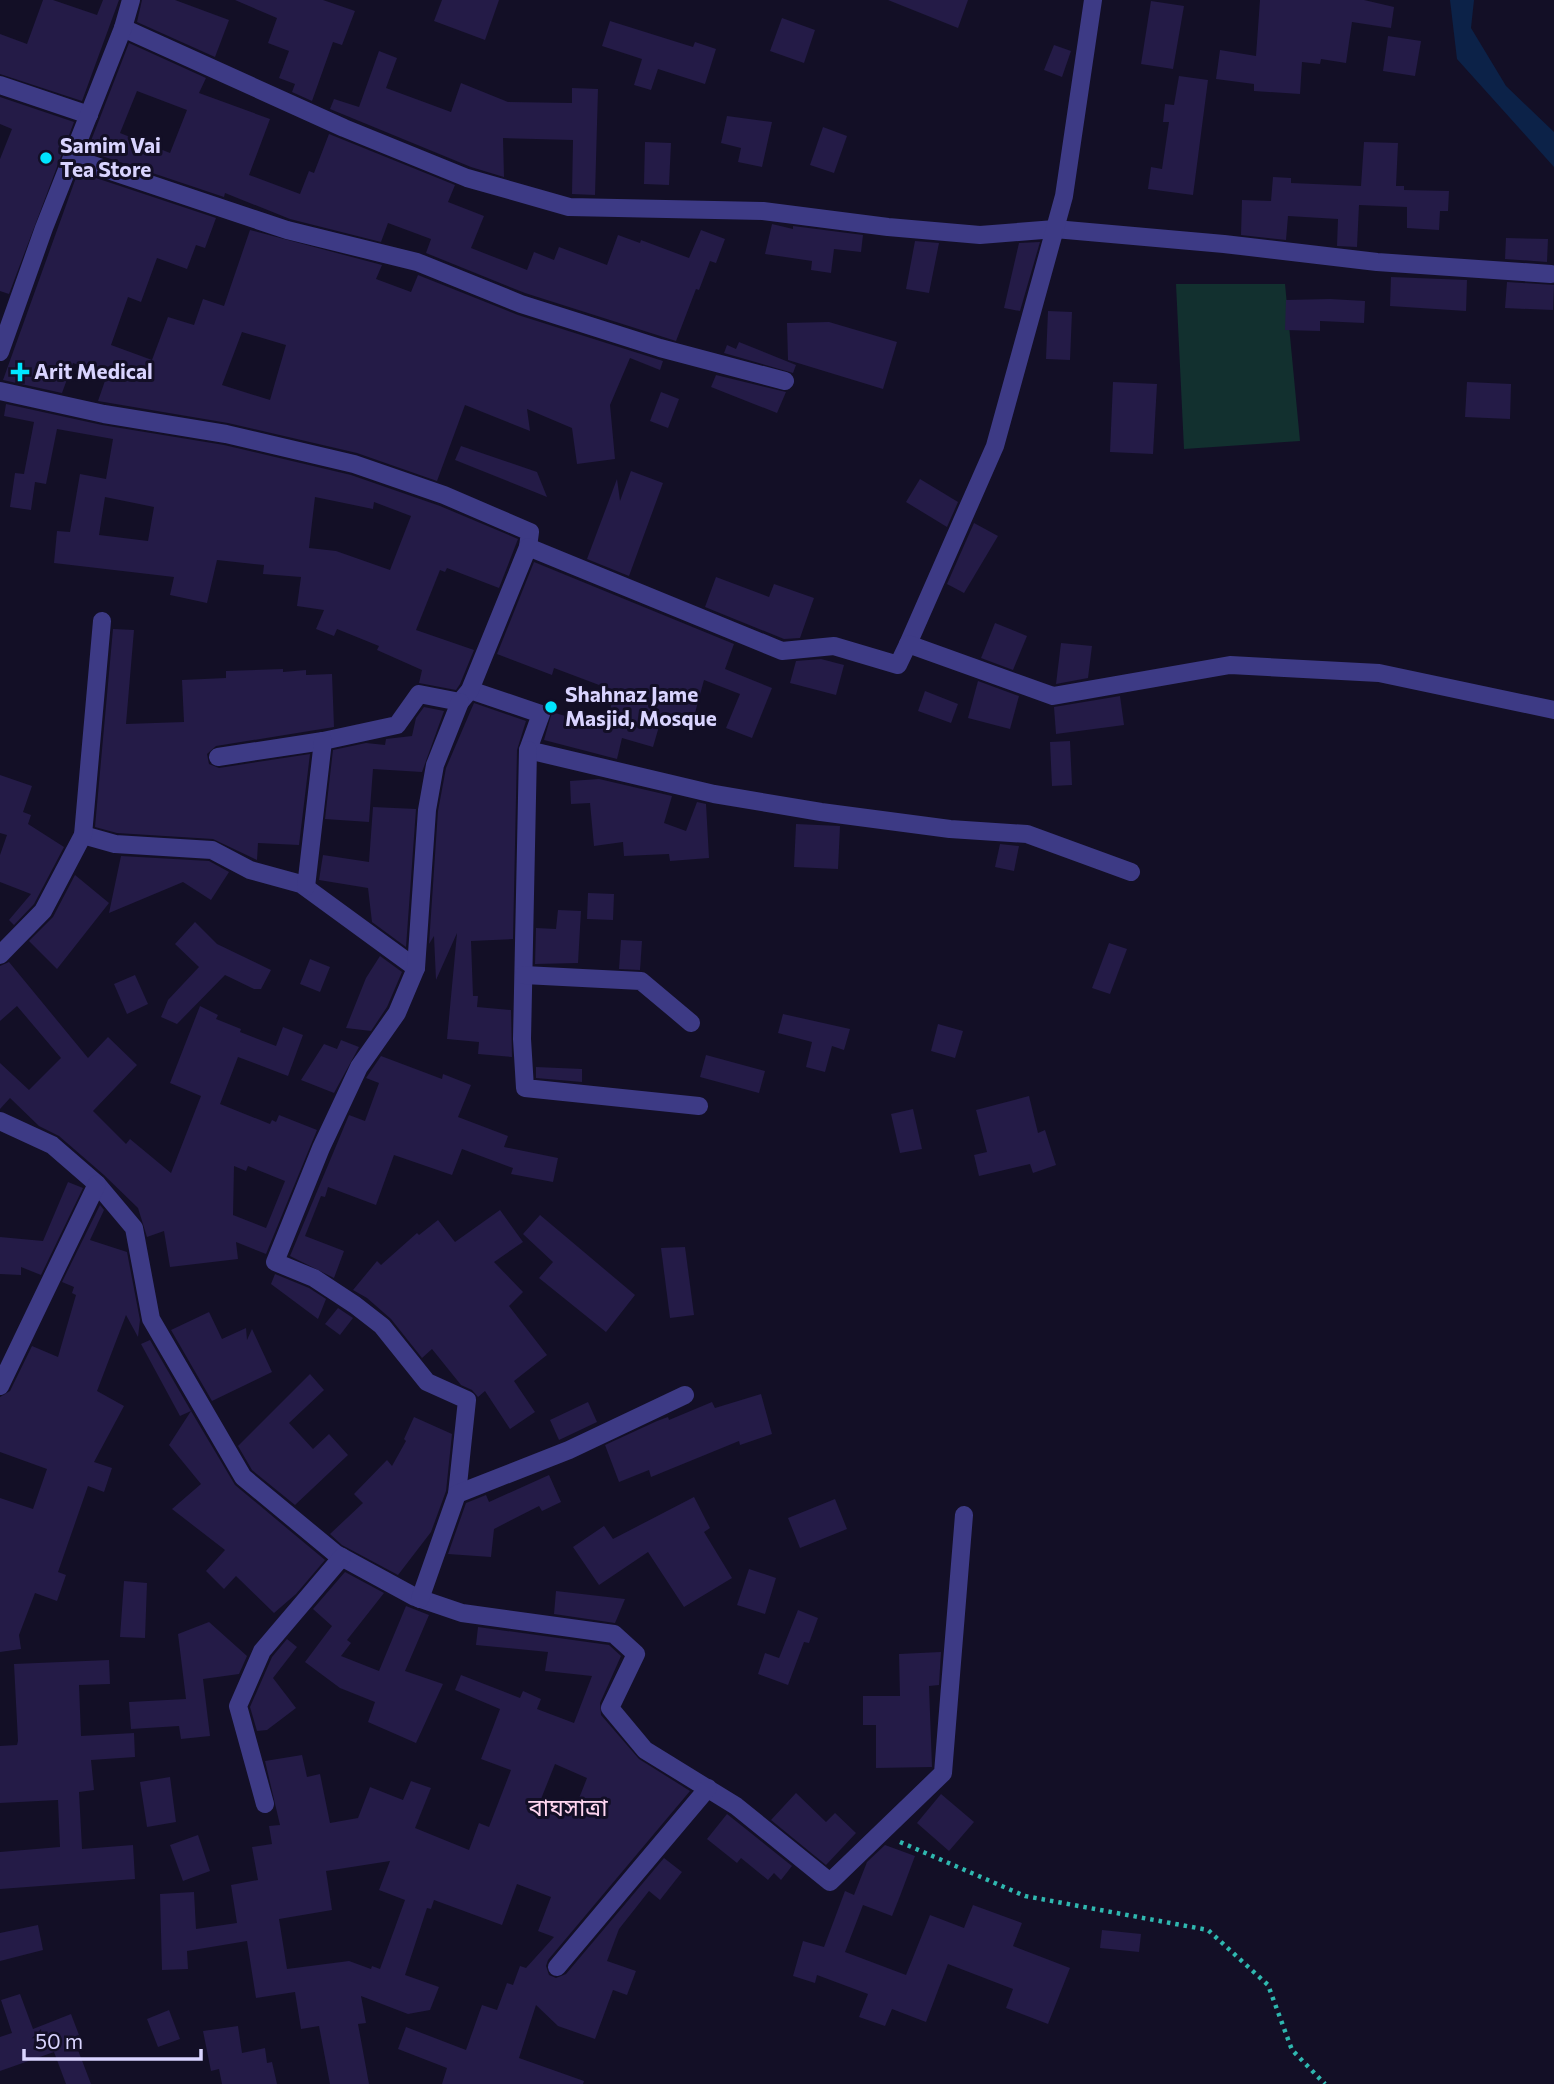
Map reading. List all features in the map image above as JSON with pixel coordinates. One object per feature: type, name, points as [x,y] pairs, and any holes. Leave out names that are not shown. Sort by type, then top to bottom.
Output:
[{"type":"street","points":[[0,352],[124,28],[131,0]]},
{"type":"street","points":[[528,547],[782,651],[834,646],[898,665],[995,446],[1064,196],[1093,0]]},
{"type":"street","points":[[124,28],[344,128],[467,178],[569,207],[763,211],[888,228],[980,235],[1055,229],[1377,262],[1551,274]]},
{"type":"street","points":[[0,85],[89,115]]},
{"type":"street","points":[[72,158],[287,230],[417,262],[522,304],[660,348],[785,381]]},
{"type":"street","points":[[0,391],[104,414],[226,434],[354,464],[443,495],[530,532],[528,547],[435,765],[427,810],[416,968],[397,1013],[359,1067],[321,1148],[275,1262],[314,1278],[355,1305],[382,1326],[427,1382],[467,1400],[457,1494],[420,1599]]},
{"type":"street","points":[[0,955],[43,911],[83,835],[102,621]]},
{"type":"street","points":[[908,644],[1053,696],[1230,665],[1380,673],[1554,710]]},
{"type":"street","points":[[218,757],[323,741],[397,725],[419,694],[465,696],[541,714],[528,750],[522,1039],[526,1088],[699,1106]]},
{"type":"street","points":[[306,887],[323,741]]},
{"type":"street","points":[[528,750],[714,794],[821,813],[950,829],[1027,834],[1131,872]]},
{"type":"street","points":[[83,835],[115,844],[212,850],[250,870],[306,887],[416,968]]},
{"type":"street","points":[[524,975],[641,981],[691,1023]]},
{"type":"street","points":[[0,1121],[52,1145],[97,1184],[134,1228],[151,1319],[243,1477],[342,1558],[420,1599],[462,1614],[614,1634],[636,1654],[610,1709],[645,1749],[736,1806],[830,1882],[943,1773],[964,1515]]},
{"type":"street","points":[[0,1386],[97,1184]]},
{"type":"street","points":[[457,1494],[569,1450],[685,1395]]},
{"type":"street","points":[[265,1804],[238,1706],[262,1651],[342,1558]]},
{"type":"street","points":[[556,1967],[708,1788]]},
{"type":"path","points":[[880,1834],[1026,1896],[1208,1930],[1268,1985],[1292,2050],[1325,2084]]},
{"type":"green space","points":[[1176,284],[1285,284],[1300,441],[1184,449]]},
{"type":"water","points":[[1450,0],[1474,0],[1471,28],[1506,86],[1554,132],[1554,167],[1457,59]]},
{"type":"building","points":[[43,0],[53,0],[97,15],[103,0],[119,0],[82,101],[0,74],[0,34],[27,44]]},
{"type":"building","points":[[142,0],[175,0],[229,20],[215,57],[137,22]]},
{"type":"building","points":[[235,0],[323,0],[355,11],[342,45],[333,42],[312,101],[292,92],[295,84],[279,78],[289,51],[268,43],[277,18]]},
{"type":"building","points":[[442,0],[499,0],[485,40],[434,21]]},
{"type":"building","points":[[888,0],[968,0],[958,28]]},
{"type":"building","points":[[1260,0],[1364,0],[1394,7],[1391,28],[1352,22],[1346,63],[1321,59],[1320,64],[1302,62],[1300,94],[1254,91],[1254,84],[1216,79],[1220,50],[1256,56]]},
{"type":"building","points":[[1151,1],[1184,6],[1173,69],[1141,64]]},
{"type":"building","points":[[782,18],[815,30],[804,63],[770,51]]},
{"type":"building","points":[[610,21],[693,47],[695,42],[716,49],[705,84],[658,69],[651,90],[634,85],[642,59],[602,46]]},
{"type":"building","points":[[1388,36],[1421,41],[1415,76],[1383,71]]},
{"type":"building","points":[[129,43],[206,78],[199,93],[270,119],[249,175],[300,194],[309,171],[314,173],[329,134],[455,185],[448,202],[484,216],[471,248],[527,270],[534,252],[554,260],[559,247],[607,265],[618,235],[640,243],[641,240],[689,258],[701,230],[725,239],[716,263],[710,261],[699,290],[696,289],[676,341],[525,293],[426,253],[431,239],[388,223],[381,242],[290,219],[225,193],[224,197],[87,151]],"holes":[[[137,91],[187,110],[170,153],[120,133]]]},
{"type":"building","points":[[1054,45],[1071,51],[1062,77],[1044,70]]},
{"type":"building","points":[[379,51],[397,58],[386,88],[451,112],[461,83],[508,102],[572,103],[572,88],[598,89],[595,195],[572,194],[573,140],[503,138],[504,177],[471,167],[330,109],[334,99],[359,107]]},
{"type":"building","points":[[1179,76],[1208,80],[1193,195],[1148,189],[1151,167],[1162,169],[1169,122],[1163,122],[1165,104],[1174,105]]},
{"type":"building","points":[[0,97],[74,122],[9,294],[0,291],[0,159],[12,129],[0,124]]},
{"type":"building","points":[[727,116],[772,122],[762,167],[738,162],[741,148],[721,143]]},
{"type":"building","points":[[823,127],[847,136],[834,173],[810,165]]},
{"type":"building","points":[[645,142],[671,143],[669,185],[644,184]]},
{"type":"building","points":[[1364,142],[1398,143],[1396,186],[1404,186],[1404,190],[1449,191],[1448,211],[1440,211],[1439,230],[1407,228],[1407,207],[1359,205],[1357,247],[1337,246],[1338,219],[1288,216],[1286,240],[1241,235],[1242,200],[1271,201],[1273,177],[1291,178],[1291,183],[1361,186]]},
{"type":"building","points":[[78,172],[216,218],[205,248],[196,245],[187,269],[157,258],[141,302],[128,297],[111,345],[152,360],[168,317],[194,325],[203,299],[224,306],[250,230],[382,265],[376,279],[411,292],[418,275],[518,315],[663,361],[660,370],[630,358],[610,405],[615,459],[577,464],[572,428],[527,409],[530,431],[465,405],[437,481],[357,453],[228,423],[98,401],[107,375],[73,363],[62,393],[3,380]],"holes":[[[242,332],[286,345],[270,400],[222,385]]]},
{"type":"building","points":[[772,224],[793,229],[793,226],[863,235],[861,252],[834,249],[831,273],[811,270],[812,261],[765,254]]},
{"type":"building","points":[[1506,238],[1548,239],[1547,262],[1505,259]]},
{"type":"building","points":[[915,241],[939,243],[929,293],[906,289]]},
{"type":"building","points":[[1040,242],[1020,311],[1004,308],[1019,243]]},
{"type":"building","points":[[1391,277],[1467,280],[1466,311],[1390,306]]},
{"type":"building","points":[[1507,282],[1554,285],[1553,310],[1505,308]]},
{"type":"building","points":[[1286,300],[1365,301],[1364,323],[1320,321],[1320,331],[1285,330]]},
{"type":"building","points":[[1048,311],[1072,312],[1070,360],[1046,359]]},
{"type":"building","points":[[829,322],[897,342],[883,389],[788,360],[787,323]]},
{"type":"building","points":[[739,342],[796,365],[793,373],[724,353],[727,345],[736,349]]},
{"type":"building","points":[[716,375],[786,392],[777,413],[711,387]]},
{"type":"building","points":[[1113,382],[1157,384],[1153,454],[1110,452]]},
{"type":"building","points":[[1467,382],[1511,384],[1510,419],[1465,417]]},
{"type":"building","points":[[661,392],[679,399],[668,428],[650,421]]},
{"type":"building","points":[[6,404],[102,425],[224,445],[351,475],[440,506],[518,539],[499,588],[447,568],[445,572],[440,570],[416,630],[474,650],[460,684],[456,690],[419,683],[422,670],[377,650],[379,646],[337,629],[334,636],[316,629],[324,610],[297,606],[301,577],[263,574],[264,565],[217,560],[207,603],[170,595],[174,577],[54,563],[57,531],[70,532],[80,474],[106,479],[113,439],[57,429],[46,484],[35,482],[31,510],[10,507],[15,473],[24,474],[34,422],[4,416]],"holes":[[[105,497],[154,507],[148,541],[99,535]],[[315,497],[373,509],[374,502],[411,516],[390,570],[336,551],[309,548]]]},
{"type":"building","points":[[461,446],[537,472],[547,497],[455,460]]},
{"type":"building","points":[[631,471],[663,483],[629,576],[587,559],[617,479],[620,501]]},
{"type":"building","points":[[920,479],[958,502],[947,527],[906,502]]},
{"type":"building","points":[[974,523],[998,536],[964,593],[947,584]]},
{"type":"building","points":[[534,562],[734,644],[725,669],[772,688],[752,738],[726,728],[740,694],[704,680],[692,724],[662,716],[653,747],[622,738],[617,759],[544,740],[552,712],[605,728],[615,691],[554,668],[552,675],[497,654]]},
{"type":"building","points":[[716,577],[769,597],[774,584],[814,598],[800,638],[784,639],[705,607]]},
{"type":"building","points":[[995,623],[1027,636],[1013,670],[981,658]]},
{"type":"building","points":[[113,629],[134,630],[126,724],[184,722],[182,680],[226,678],[226,671],[283,669],[283,672],[306,670],[306,675],[332,674],[334,727],[216,746],[207,754],[209,764],[219,768],[310,754],[299,845],[258,843],[257,860],[213,839],[117,833],[95,827]]},
{"type":"building","points":[[1061,643],[1092,646],[1088,678],[1056,684]]},
{"type":"building","points":[[821,659],[844,665],[836,695],[790,683],[796,661]]},
{"type":"building","points":[[978,681],[1019,696],[1010,729],[968,718]]},
{"type":"building","points":[[925,691],[958,704],[951,723],[918,711]]},
{"type":"building","points":[[1120,696],[1124,725],[1056,734],[1054,707]]},
{"type":"building","points":[[474,703],[526,721],[517,750],[513,939],[471,941],[473,996],[478,996],[477,1007],[511,1010],[512,1057],[478,1054],[479,1042],[447,1039],[457,933],[436,980],[434,936],[429,944],[438,811],[446,768]]},
{"type":"building","points":[[424,707],[444,711],[422,772],[373,769],[369,822],[325,819],[333,750],[366,743],[385,745],[386,739],[412,736],[416,718]]},
{"type":"building","points":[[1070,741],[1072,785],[1052,786],[1050,742]]},
{"type":"building","points":[[0,775],[32,786],[23,812],[31,815],[28,824],[64,847],[34,904],[14,925],[9,920],[31,894],[0,882],[0,855],[7,835],[0,833]]},
{"type":"building","points":[[599,779],[672,796],[664,823],[686,831],[697,802],[706,804],[709,858],[670,861],[669,854],[624,856],[623,842],[594,846],[590,803],[571,804],[570,781]]},
{"type":"building","points":[[373,807],[416,809],[406,947],[372,922],[368,888],[319,880],[323,855],[369,862]]},
{"type":"building","points":[[796,824],[840,826],[838,869],[794,867]]},
{"type":"building","points":[[1000,844],[1019,846],[1014,871],[995,867]]},
{"type":"building","points":[[121,856],[209,861],[229,872],[211,900],[183,882],[109,913]]},
{"type":"building","points":[[75,875],[109,903],[57,969],[29,941],[53,917]]},
{"type":"building","points":[[588,893],[614,894],[613,920],[587,919]]},
{"type":"building","points":[[558,910],[581,911],[578,963],[535,964],[536,928],[556,929]]},
{"type":"building","points":[[195,922],[217,944],[271,970],[261,989],[254,989],[225,975],[177,1024],[161,1017],[168,1000],[199,967],[175,944]]},
{"type":"building","points":[[621,940],[642,941],[640,970],[619,969]]},
{"type":"building","points":[[1109,943],[1127,949],[1110,994],[1092,988]]},
{"type":"building","points":[[380,956],[402,972],[387,1007],[371,1031],[346,1028],[366,978]]},
{"type":"building","points":[[310,959],[330,967],[320,992],[300,984]]},
{"type":"building","points":[[9,962],[88,1058],[108,1037],[137,1065],[93,1111],[126,1144],[130,1139],[171,1173],[201,1096],[170,1083],[200,1006],[218,1015],[216,1019],[241,1029],[240,1032],[276,1046],[283,1027],[303,1035],[288,1076],[238,1057],[220,1104],[270,1124],[272,1120],[276,1122],[279,1115],[317,1130],[266,1254],[236,1242],[238,1259],[170,1267],[164,1231],[147,1237],[138,1208],[104,1175],[59,1136],[39,1126],[10,1098],[0,1109],[0,1063],[29,1090],[61,1058],[17,1006],[0,1021],[0,966]],"holes":[[[234,1166],[246,1171],[248,1166],[285,1181],[266,1228],[233,1215]]]},
{"type":"building","points":[[135,975],[148,1004],[127,1014],[114,984]]},
{"type":"building","points":[[783,1014],[850,1029],[844,1050],[832,1046],[825,1072],[806,1067],[812,1042],[778,1033]]},
{"type":"building","points":[[938,1024],[963,1031],[955,1058],[931,1051]]},
{"type":"building","points":[[341,1040],[359,1047],[334,1093],[301,1080],[324,1044],[337,1049]]},
{"type":"building","points":[[706,1055],[765,1071],[759,1093],[700,1077]]},
{"type":"building","points":[[381,1056],[442,1079],[443,1074],[471,1085],[458,1117],[508,1136],[504,1147],[558,1158],[553,1182],[511,1174],[513,1168],[462,1149],[452,1175],[394,1155],[376,1205],[328,1187],[325,1197],[321,1196],[305,1236],[344,1251],[334,1278],[290,1256],[349,1115],[365,1121],[379,1083],[366,1078]]},
{"type":"building","points":[[536,1067],[582,1069],[582,1082],[536,1078]]},
{"type":"building","points":[[1029,1096],[1038,1133],[1045,1130],[1056,1165],[1033,1173],[1030,1164],[979,1176],[974,1155],[987,1152],[976,1110]]},
{"type":"building","points":[[913,1109],[922,1149],[900,1153],[891,1114]]},
{"type":"building","points":[[68,1182],[83,1188],[41,1275],[21,1267],[21,1275],[0,1274],[0,1237],[43,1241]]},
{"type":"building","points":[[100,1205],[104,1210],[90,1240],[127,1252],[140,1320],[138,1337],[126,1315],[97,1391],[124,1406],[94,1462],[112,1468],[104,1492],[88,1486],[58,1572],[66,1575],[57,1601],[35,1593],[19,1635],[21,1649],[0,1652],[0,1498],[33,1509],[47,1469],[0,1452],[0,1397],[10,1391],[32,1346],[58,1357],[76,1295],[72,1293],[74,1287],[62,1282]]},
{"type":"building","points":[[500,1210],[523,1242],[494,1262],[523,1292],[509,1306],[547,1355],[514,1381],[535,1412],[510,1429],[485,1391],[478,1397],[472,1390],[461,1385],[432,1349],[422,1358],[391,1319],[367,1298],[353,1290],[377,1261],[381,1265],[417,1233],[419,1235],[438,1220],[455,1242]]},
{"type":"building","points":[[540,1215],[635,1295],[606,1332],[539,1278],[553,1262],[523,1234]]},
{"type":"building","points":[[685,1247],[694,1315],[670,1318],[661,1248]]},
{"type":"building","points":[[275,1274],[309,1288],[326,1299],[318,1319],[271,1284]]},
{"type":"building","points":[[338,1308],[353,1318],[340,1335],[325,1324]]},
{"type":"building","points":[[209,1312],[222,1339],[246,1328],[247,1340],[252,1329],[272,1372],[212,1401],[171,1330]]},
{"type":"building","points":[[150,1340],[191,1411],[180,1416],[141,1344]]},
{"type":"building","points":[[310,1374],[324,1390],[289,1423],[313,1449],[329,1434],[348,1455],[295,1505],[252,1470],[238,1446]]},
{"type":"building","points":[[761,1394],[772,1434],[740,1445],[739,1441],[651,1477],[649,1470],[619,1482],[605,1445],[657,1421],[668,1417],[669,1420],[712,1402],[715,1408]]},
{"type":"building","points":[[588,1402],[597,1422],[559,1440],[550,1420]]},
{"type":"building","points":[[191,1411],[235,1485],[325,1560],[296,1594],[274,1613],[236,1576],[224,1589],[206,1571],[225,1550],[172,1509],[201,1484],[169,1445]]},
{"type":"building","points":[[414,1417],[452,1434],[446,1491],[431,1532],[398,1575],[342,1545],[330,1534],[363,1503],[354,1494],[387,1460],[392,1466],[406,1441],[404,1439]]},
{"type":"building","points":[[549,1475],[561,1502],[542,1511],[539,1506],[494,1529],[491,1557],[448,1554],[466,1503],[486,1495],[489,1502]]},
{"type":"building","points":[[694,1497],[710,1528],[704,1532],[732,1578],[684,1607],[648,1552],[599,1585],[573,1547],[604,1526],[613,1539]]},
{"type":"building","points":[[835,1499],[847,1529],[800,1548],[788,1518]]},
{"type":"building","points":[[749,1569],[776,1578],[765,1614],[737,1605]]},
{"type":"building","points":[[345,1572],[384,1593],[347,1640],[351,1643],[341,1656],[379,1671],[406,1606],[429,1615],[405,1671],[443,1684],[416,1743],[368,1722],[375,1702],[340,1688],[305,1662],[332,1626],[313,1609]]},
{"type":"building","points":[[124,1581],[147,1583],[145,1638],[120,1637]]},
{"type":"building","points":[[556,1591],[625,1599],[615,1623],[554,1614]]},
{"type":"building","points":[[798,1610],[818,1618],[809,1643],[804,1642],[788,1685],[758,1674],[765,1653],[779,1658]]},
{"type":"building","points":[[209,1622],[247,1656],[239,1674],[203,1679],[210,1736],[181,1739],[179,1726],[131,1729],[129,1702],[186,1699],[178,1634]]},
{"type":"building","points":[[478,1627],[609,1645],[621,1656],[600,1703],[601,1715],[639,1759],[690,1791],[548,1960],[546,1966],[549,1975],[556,1978],[566,1974],[664,1858],[682,1872],[660,1900],[649,1891],[619,1929],[607,1961],[636,1971],[627,1995],[613,1990],[595,2039],[558,2026],[536,2005],[519,2058],[584,2081],[583,2084],[442,2084],[447,2068],[398,2049],[406,2027],[466,2050],[482,2005],[497,2010],[507,1983],[513,1985],[520,1966],[526,1968],[554,1937],[538,1931],[551,1897],[517,1884],[502,1925],[434,1900],[431,1909],[427,1908],[405,1975],[439,1987],[430,2010],[408,2014],[361,1996],[366,2023],[358,2024],[369,2084],[330,2084],[319,2026],[301,2029],[295,1992],[256,1998],[247,1941],[187,1951],[188,1969],[162,1970],[160,1894],[194,1892],[196,1929],[237,1923],[231,1885],[258,1880],[252,1847],[272,1844],[269,1826],[280,1825],[265,1761],[302,1755],[307,1777],[320,1774],[330,1823],[358,1818],[370,1787],[403,1800],[411,1781],[431,1788],[415,1828],[469,1850],[479,1823],[489,1827],[511,1770],[481,1759],[500,1709],[455,1690],[461,1675],[520,1698],[523,1691],[541,1699],[537,1709],[574,1723],[592,1676],[545,1671],[548,1652],[476,1645]],"holes":[[[555,1764],[587,1778],[574,1811],[541,1799]],[[390,1861],[379,1890],[405,1900],[380,1969],[372,1966],[371,1969],[349,1961],[287,1969],[279,1919],[332,1910],[326,1871]]]},
{"type":"building","points":[[287,1639],[297,1647],[273,1678],[296,1708],[267,1730],[257,1731],[250,1707],[272,1657]]},
{"type":"building","points":[[941,1652],[939,1685],[929,1686],[932,1767],[876,1768],[876,1725],[863,1725],[863,1696],[900,1696],[899,1654]]},
{"type":"building","points":[[109,1660],[110,1684],[79,1685],[81,1736],[134,1733],[135,1757],[91,1760],[94,1790],[79,1792],[82,1849],[133,1845],[135,1879],[0,1889],[0,1852],[60,1847],[58,1800],[0,1803],[0,1746],[17,1745],[18,1741],[14,1664]]},
{"type":"building","points":[[170,1777],[176,1822],[147,1827],[140,1782]]},
{"type":"building","points":[[796,1793],[826,1822],[835,1813],[856,1833],[826,1865],[771,1820]]},
{"type":"building","points":[[941,1794],[974,1822],[949,1851],[917,1823]]},
{"type":"building","points":[[727,1814],[792,1866],[781,1880],[774,1873],[768,1880],[741,1858],[737,1863],[707,1839]]},
{"type":"building","points":[[198,1835],[210,1871],[183,1881],[170,1845]]},
{"type":"building","points":[[885,1845],[915,1856],[892,1916],[863,1905],[845,1952],[906,1975],[930,1915],[964,1928],[973,1905],[1022,1923],[1013,1946],[1070,1968],[1048,2024],[1006,2008],[1013,1989],[948,1964],[926,2022],[892,2009],[885,2026],[859,2017],[868,1994],[817,1975],[815,1983],[793,1976],[803,1941],[824,1947],[845,1891],[854,1895],[867,1862]]},
{"type":"building","points":[[38,1925],[43,1950],[0,1961],[0,1933]]},
{"type":"building","points":[[1102,1930],[1141,1934],[1139,1952],[1100,1948]]},
{"type":"building","points":[[20,1994],[33,2029],[71,2014],[79,2035],[73,2037],[91,2084],[66,2084],[54,2052],[0,2071],[0,2037],[12,2033],[1,2000]]},
{"type":"building","points":[[169,2010],[180,2039],[158,2047],[147,2019]]},
{"type":"building","points":[[238,2026],[242,2053],[265,2048],[267,2063],[272,2062],[277,2084],[222,2084],[219,2069],[211,2071],[203,2031]]},
{"type":"place","name":"Samim Vai Tea Store","points":[[46,158]]},
{"type":"place","name":"Arit Medical","points":[[20,372]]},
{"type":"place","name":"Shahnaz Jame Masjid, Mosque","points":[[551,707]]},
{"type":"district","name":"বাঘসাত্রা","points":[[568,1808]]}]
